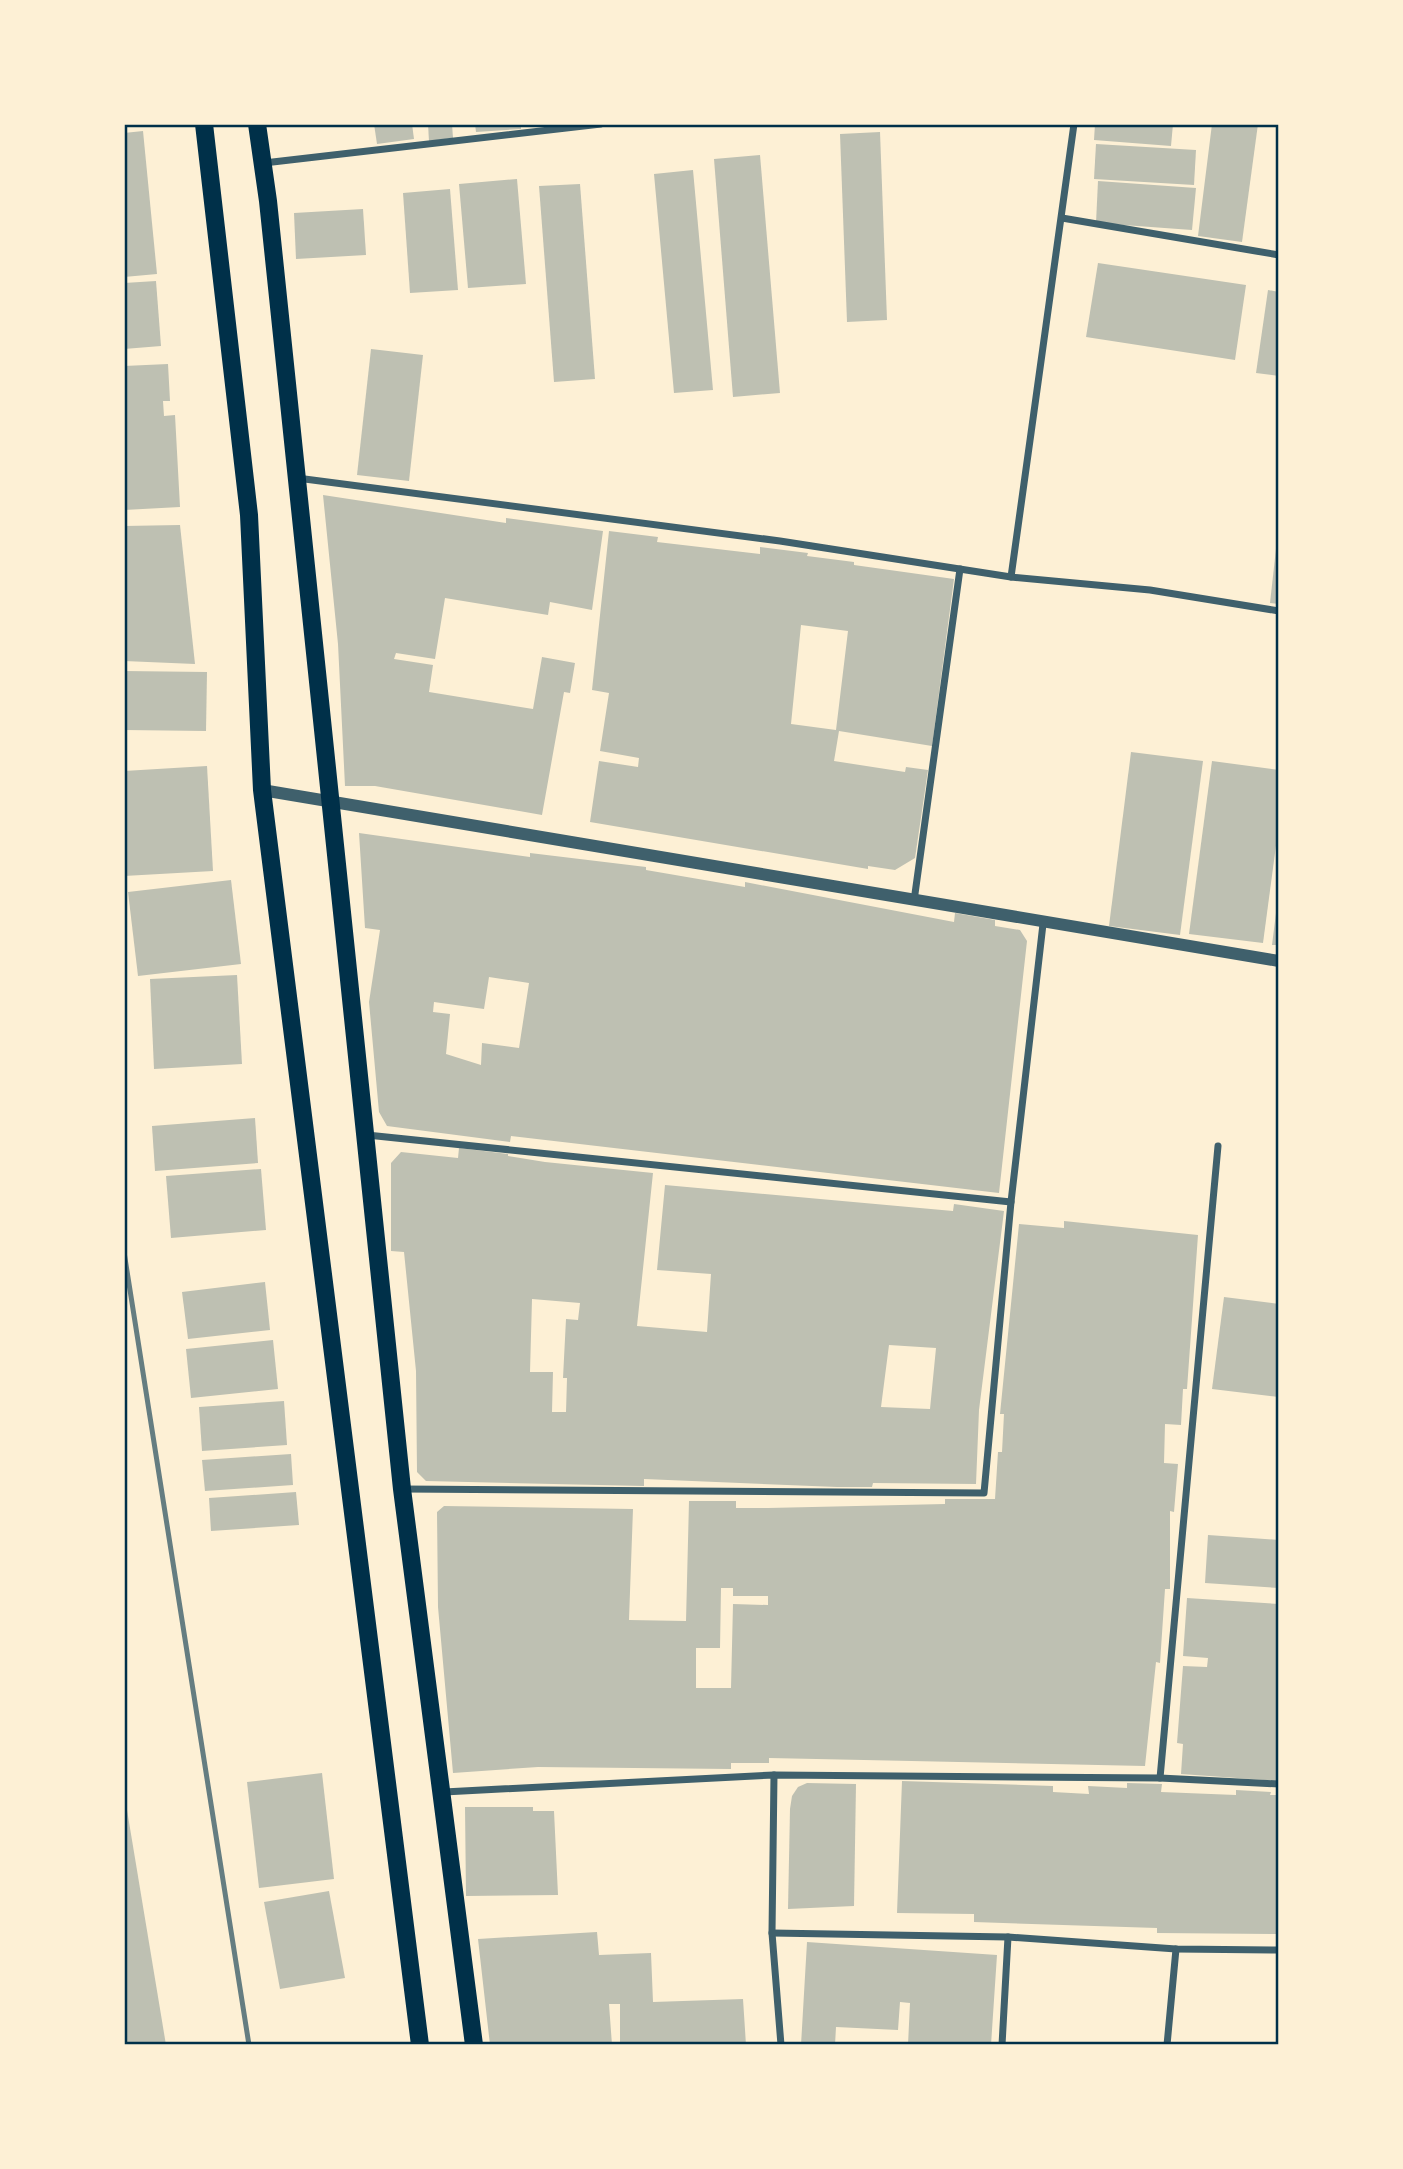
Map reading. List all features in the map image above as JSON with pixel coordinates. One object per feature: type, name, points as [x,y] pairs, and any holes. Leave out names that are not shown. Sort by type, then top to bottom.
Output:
[{"type":"main road","points":[[204,124],[249,515],[262,790],[420,2045]]},
{"type":"main road","points":[[257,124],[332,802],[363,1135],[402,1489],[474,2045]]},
{"type":"street","points":[[263,163],[601,124]]},
{"type":"street","points":[[1011,577],[1074,124]]},
{"type":"street","points":[[1062,218],[1279,255]]},
{"type":"street","points":[[296,478],[779,541],[1011,577],[1150,590],[1279,611]]},
{"type":"street","points":[[914,901],[960,569]]},
{"type":"street","points":[[262,790],[1043,924],[1279,961]]},
{"type":"street","points":[[402,1489],[984,1493],[1011,1202],[1043,924]]},
{"type":"street","points":[[363,1135],[1011,1202]]},
{"type":"street","points":[[1160,1778],[1218,1146]]},
{"type":"street","points":[[774,1775],[772,1933],[781,2045]]},
{"type":"street","points":[[442,1792],[774,1775],[1160,1778],[1279,1784]]},
{"type":"street","points":[[772,1933],[1008,1937],[1176,1949],[1279,1950]]},
{"type":"street","points":[[1002,2045],[1008,1937]]},
{"type":"street","points":[[1167,2045],[1176,1949]]},
{"type":"building","points":[[374,124],[412,124],[414,139],[377,144]]},
{"type":"building","points":[[428,124],[452,124],[453,138],[429,141]]},
{"type":"building","points":[[475,124],[521,124],[521,129],[476,132]]},
{"type":"building","points":[[1095,124],[1173,124],[1171,146],[1094,140]]},
{"type":"building","points":[[1212,124],[1258,124],[1242,242],[1198,236]]},
{"type":"building","points":[[143,131],[157,274],[124,277],[124,133]]},
{"type":"building","points":[[880,132],[887,320],[847,322],[840,134]]},
{"type":"building","points":[[1096,144],[1196,150],[1194,185],[1094,179]]},
{"type":"building","points":[[760,155],[780,393],[733,397],[714,159]]},
{"type":"building","points":[[693,170],[713,390],[674,393],[654,174]]},
{"type":"building","points":[[517,179],[526,284],[468,288],[459,184]]},
{"type":"building","points":[[1098,181],[1196,188],[1192,230],[1096,223]]},
{"type":"building","points":[[580,184],[595,379],[554,382],[539,186]]},
{"type":"building","points":[[450,189],[458,290],[410,293],[403,193]]},
{"type":"building","points":[[363,209],[366,255],[296,259],[294,213]]},
{"type":"building","points":[[1098,263],[1246,285],[1235,360],[1086,337]]},
{"type":"building","points":[[156,281],[161,346],[124,349],[124,283]]},
{"type":"building","points":[[1268,290],[1279,292],[1279,376],[1256,373]]},
{"type":"building","points":[[371,349],[423,355],[409,481],[357,475]]},
{"type":"building","points":[[168,364],[170,401],[163,401],[164,416],[175,415],[180,507],[124,510],[124,366]]},
{"type":"building","points":[[323,495],[506,523],[506,518],[603,531],[592,610],[550,602],[548,615],[445,598],[435,659],[396,653],[394,659],[433,665],[429,692],[533,709],[542,657],[575,663],[570,693],[564,692],[542,815],[375,786],[345,786],[338,644]]},
{"type":"building","points":[[180,525],[195,664],[124,661],[124,526]]},
{"type":"building","points":[[609,531],[658,537],[657,542],[760,554],[760,547],[808,553],[807,556],[854,562],[854,565],[954,579],[932,746],[839,731],[834,761],[905,772],[906,767],[928,770],[915,858],[895,870],[868,866],[868,869],[590,822],[599,761],[638,767],[639,758],[600,751],[609,693],[592,690]],"holes":[[[801,625],[848,631],[836,730],[791,724]]]},
{"type":"building","points":[[1277,540],[1279,541],[1279,604],[1270,603]]},
{"type":"building","points":[[124,671],[207,672],[206,731],[124,730]]},
{"type":"building","points":[[1131,752],[1203,761],[1180,935],[1109,926]]},
{"type":"building","points":[[1212,761],[1279,770],[1279,823],[1263,943],[1189,934]]},
{"type":"building","points":[[207,766],[213,871],[124,876],[124,771]]},
{"type":"building","points":[[359,833],[530,857],[530,853],[646,867],[646,870],[745,887],[745,882],[954,922],[955,913],[995,920],[995,926],[1020,930],[1027,941],[999,1193],[511,1136],[510,1142],[387,1126],[379,1112],[369,1002],[380,930],[365,928]],"holes":[[[489,977],[529,983],[519,1048],[482,1043],[481,1065],[446,1054],[450,1014],[433,1012],[434,1002],[484,1009]]]},
{"type":"building","points":[[231,880],[241,964],[138,976],[128,892]]},
{"type":"building","points":[[1277,905],[1279,945],[1272,945]]},
{"type":"building","points":[[237,975],[242,1064],[154,1069],[150,979]]},
{"type":"building","points":[[255,1118],[258,1163],[155,1171],[152,1126]]},
{"type":"building","points":[[459,1148],[545,1162],[653,1173],[637,1326],[707,1332],[711,1274],[657,1270],[665,1185],[953,1211],[954,1204],[1004,1211],[979,1410],[976,1484],[873,1483],[872,1487],[837,1487],[644,1479],[644,1486],[426,1481],[417,1472],[416,1371],[404,1252],[391,1251],[391,1163],[401,1152],[458,1158]],"holes":[[[532,1299],[580,1303],[578,1320],[566,1319],[563,1378],[567,1378],[566,1412],[552,1412],[553,1372],[530,1372]],[[889,1345],[936,1348],[930,1409],[881,1407]]]},
{"type":"building","points":[[261,1169],[266,1230],[171,1238],[166,1176]]},
{"type":"building","points":[[1064,1221],[1198,1235],[1187,1389],[1183,1389],[1181,1425],[1165,1424],[1164,1463],[1178,1464],[1174,1512],[1170,1511],[1170,1589],[1165,1589],[1160,1663],[1156,1662],[1145,1766],[769,1758],[769,1763],[731,1763],[731,1769],[538,1767],[453,1773],[438,1607],[437,1512],[444,1506],[633,1509],[629,1620],[686,1621],[689,1501],[736,1501],[736,1508],[768,1508],[945,1504],[945,1499],[995,1499],[998,1452],[1002,1452],[1004,1414],[1000,1414],[1019,1224],[1064,1228]],"holes":[[[721,1588],[733,1588],[733,1596],[768,1596],[768,1605],[733,1604],[731,1688],[696,1688],[696,1648],[720,1648]]]},
{"type":"building","points":[[265,1282],[270,1330],[188,1339],[182,1292]]},
{"type":"building","points":[[1224,1297],[1279,1304],[1279,1397],[1212,1389]]},
{"type":"building","points":[[273,1340],[278,1389],[191,1398],[186,1349]]},
{"type":"building","points":[[284,1401],[287,1445],[202,1451],[199,1407]]},
{"type":"building","points":[[291,1454],[293,1485],[205,1491],[202,1460]]},
{"type":"building","points":[[296,1492],[299,1525],[211,1531],[209,1498]]},
{"type":"building","points":[[1208,1535],[1279,1540],[1279,1588],[1205,1583]]},
{"type":"building","points":[[1187,1598],[1279,1604],[1279,1781],[1181,1774],[1183,1744],[1177,1743],[1183,1666],[1207,1667],[1208,1658],[1183,1656]]},
{"type":"building","points":[[322,1773],[334,1879],[259,1888],[247,1782]]},
{"type":"building","points":[[902,1781],[1053,1786],[1053,1792],[1089,1794],[1088,1786],[1127,1788],[1127,1783],[1162,1784],[1161,1792],[1236,1795],[1236,1790],[1279,1795],[1279,1934],[1157,1933],[1157,1928],[974,1922],[974,1914],[897,1913]]},
{"type":"building","points":[[807,1783],[856,1784],[854,1906],[788,1909],[790,1809],[792,1796],[798,1787]]},
{"type":"building","points":[[126,1804],[166,2045],[124,2045]]},
{"type":"building","points":[[465,1807],[533,1807],[533,1811],[554,1811],[558,1895],[466,1896]]},
{"type":"building","points":[[329,1891],[345,1978],[280,1989],[264,1902]]},
{"type":"building","points":[[597,1932],[599,1955],[651,1953],[653,2002],[743,1999],[746,2045],[620,2045],[620,2004],[609,2004],[612,2045],[490,2045],[478,1939]]},
{"type":"building","points":[[807,1942],[997,1955],[991,2045],[908,2045],[910,2003],[900,2002],[898,2030],[836,2027],[835,2045],[801,2045]]},
{"type":"railway","points":[[124,1252],[249,2045]]}]
